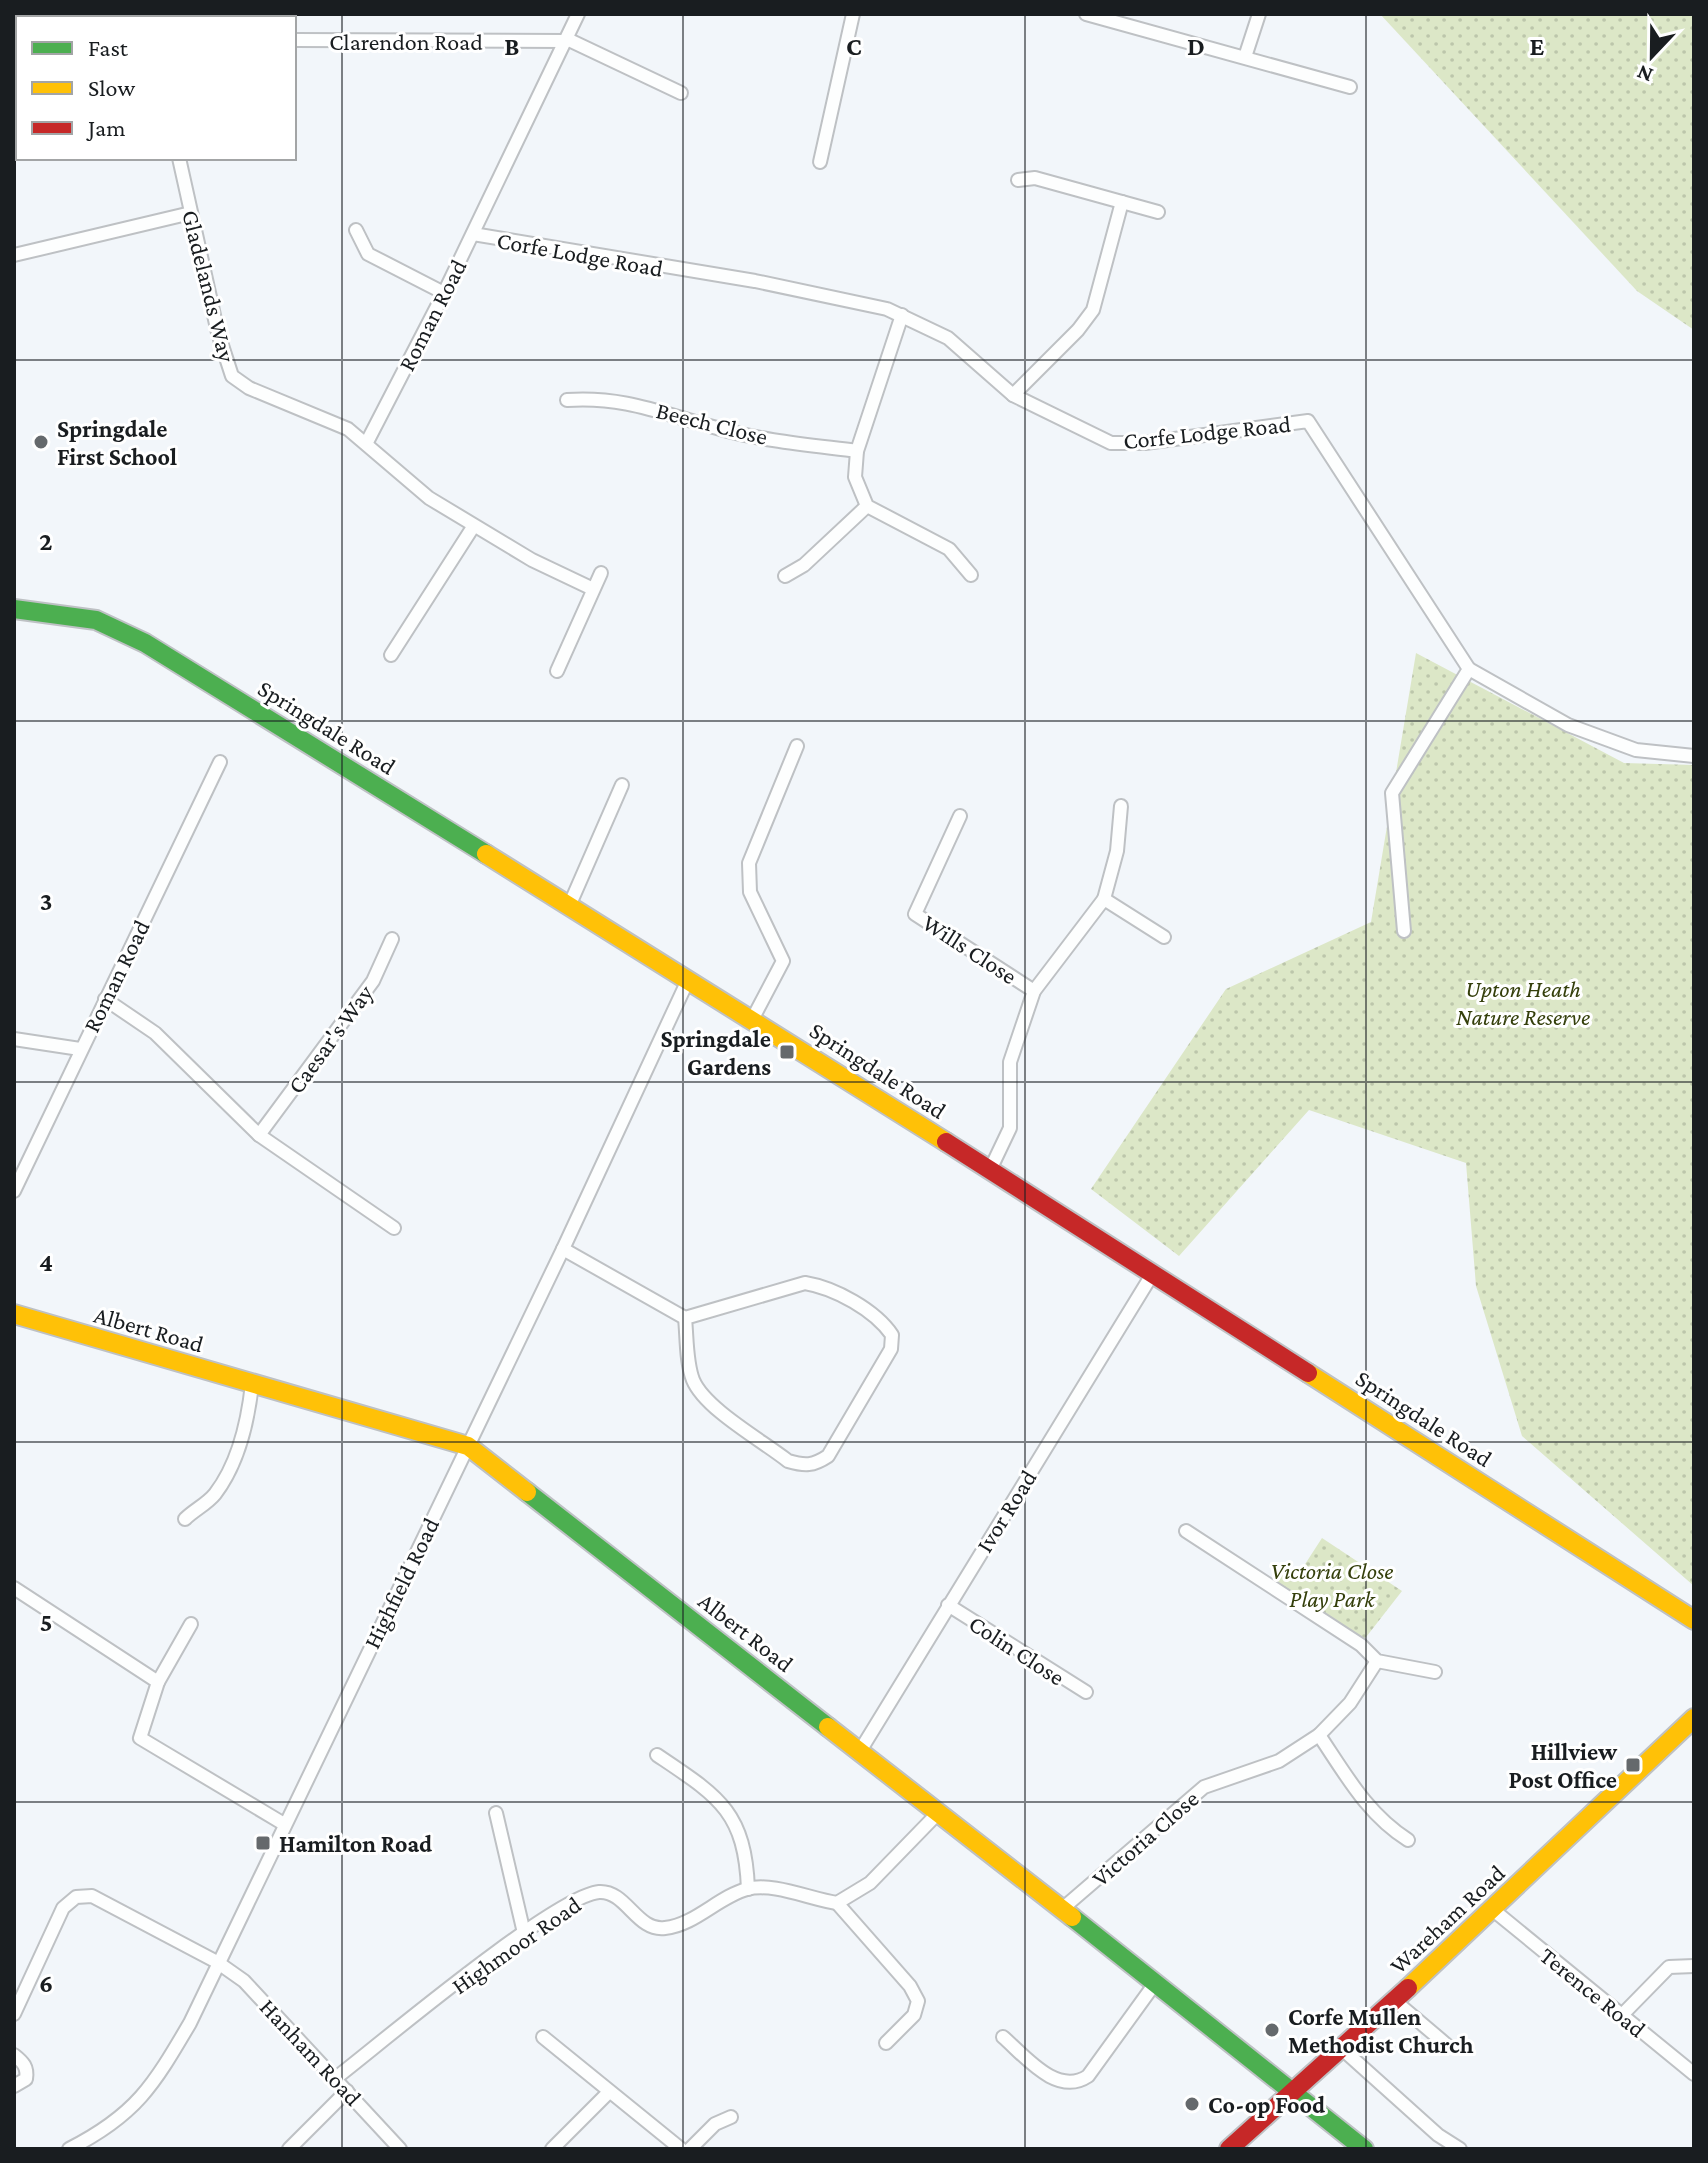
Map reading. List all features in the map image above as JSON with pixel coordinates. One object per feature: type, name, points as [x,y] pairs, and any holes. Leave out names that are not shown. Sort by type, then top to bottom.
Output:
[{"type":"street","name":"Roman Road","points":[[367,442],[444,293],[578,14]]},
{"type":"street","points":[[820,162],[853,14]]},
{"type":"street","points":[[1086,14],[1350,87]]},
{"type":"street","points":[[1245,57],[1259,14]]},
{"type":"street","name":"Clarendon Road","points":[[296,40],[566,40]]},
{"type":"street","points":[[566,40],[681,93]]},
{"type":"street","name":"Gladelands Way","points":[[179,160],[218,333],[232,376],[249,388],[348,429],[367,442],[429,498],[473,527],[593,589]]},
{"type":"street","points":[[1018,180],[1035,178],[1158,212]]},
{"type":"street","points":[[1013,395],[1078,330],[1093,310],[1122,202]]},
{"type":"street","points":[[14,255],[191,213]]},
{"type":"street","points":[[356,230],[368,254],[444,293]]},
{"type":"street","name":"Corfe Lodge Road","points":[[473,234],[755,281],[847,299],[902,315],[948,338],[1013,395],[1111,443],[1145,443],[1308,421],[1469,669],[1568,725],[1636,750],[1694,756]]},
{"type":"street","points":[[902,315],[857,451],[855,477],[867,506],[949,549],[971,575]]},
{"type":"street","name":"Beech Close","points":[[567,400],[602,398],[632,402],[756,437],[857,451]]},
{"type":"street","points":[[785,576],[804,565],[867,506]]},
{"type":"street","points":[[391,655],[473,527]]},
{"type":"street","points":[[557,671],[601,573]]},
{"type":"street","name":"Springdale Road","points":[[14,609],[80,616],[118,628],[753,1018],[1694,1620]]},
{"type":"street","points":[[1404,931],[1392,793],[1469,669]]},
{"type":"street","points":[[753,1018],[783,961],[750,892],[749,863],[797,746]]},
{"type":"street","name":"Roman Road","points":[[14,1191],[220,762]]},
{"type":"street","points":[[570,904],[622,785]]},
{"type":"street","points":[[990,1170],[1010,1128],[1010,1062],[1034,991],[1104,899],[1117,851],[1121,806]]},
{"type":"street","name":"Wills Close","points":[[960,816],[915,914],[1034,991]]},
{"type":"street","points":[[1104,899],[1164,937]]},
{"type":"street","name":"Caesar's Way","points":[[259,1135],[373,981],[392,939]]},
{"type":"street","name":"Highfield Road","points":[[69,2149],[99,2134],[143,2098],[190,2023],[563,1249],[688,980]]},
{"type":"street","points":[[105,999],[155,1033],[259,1135],[394,1228]]},
{"type":"street","points":[[14,1039],[80,1049]]},
{"type":"street","points":[[563,1249],[685,1318],[805,1283],[820,1285],[872,1315],[892,1335],[891,1349],[828,1456],[815,1464],[802,1466],[788,1461],[706,1399],[694,1382],[685,1318]]},
{"type":"street","name":"Ivor Road","points":[[860,1751],[1153,1273]]},
{"type":"street","name":"Albert Road","points":[[14,1314],[468,1446],[1156,1982],[1364,2149]]},
{"type":"street","points":[[185,1519],[215,1493],[224,1477],[247,1423],[252,1384]]},
{"type":"street","points":[[1186,1531],[1361,1645],[1377,1661],[1435,1672]]},
{"type":"street","points":[[14,1588],[158,1682]]},
{"type":"street","name":"Colin Close","points":[[948,1605],[1086,1692]]},
{"type":"street","points":[[191,1624],[158,1682],[140,1738],[284,1824]]},
{"type":"street","name":"Victoria Close","points":[[1062,1909],[1204,1787],[1279,1761],[1319,1735],[1350,1703],[1377,1661]]},
{"type":"street","name":"Wareham Road","points":[[1229,2149],[1291,2090],[1395,2001],[1694,1718]]},
{"type":"street","points":[[1319,1735],[1369,1809],[1383,1825],[1408,1840]]},
{"type":"street","points":[[657,1755],[732,1814],[745,1853],[748,1889],[764,1888],[837,1903],[910,1986],[918,2001],[914,2015],[886,2043]]},
{"type":"street","points":[[837,1903],[870,1883],[939,1812]]},
{"type":"street","points":[[496,1813],[524,1933]]},
{"type":"street","name":"Highmoor Road","points":[[337,2077],[524,1933],[581,1898],[599,1892],[611,1894],[639,1919],[659,1929],[680,1925],[748,1889]]},
{"type":"street","name":"Hanham Road","points":[[14,2014],[63,1908],[76,1897],[99,1899],[217,1962],[244,1981],[337,2077],[400,2149]]},
{"type":"street","name":"Terence Road","points":[[1492,1909],[1694,2074]]},
{"type":"street","points":[[1621,2016],[1669,1967],[1694,1966]]},
{"type":"street","points":[[1003,2037],[1055,2079],[1067,2083],[1080,2081],[1088,2076],[1156,1982]]},
{"type":"street","points":[[1395,2001],[1448,2046]]},
{"type":"street","points":[[543,2037],[681,2149]]},
{"type":"street","points":[[1340,2047],[1438,2135],[1460,2149]]},
{"type":"street","points":[[14,2055],[26,2066],[27,2073],[26,2079],[14,2086]]},
{"type":"street","points":[[289,2149],[347,2091]]},
{"type":"street","points":[[552,2149],[609,2092]]},
{"type":"street","points":[[690,2149],[715,2124],[731,2117]]},
{"type":"green space","points":[[1380,14],[1694,14],[1694,330],[1637,291]]},
{"type":"green space","name":"Upton Heath Nature Reserve","points":[[1416,653],[1624,763],[1694,765],[1694,1586],[1522,1436],[1476,1286],[1466,1163],[1309,1110],[1179,1256],[1091,1189],[1226,989],[1371,922]]},
{"type":"green space","name":"Victoria Close Play Park","points":[[1322,1538],[1402,1591],[1363,1641],[1275,1586],[1285,1568],[1298,1575]]},
{"type":"traffic: fast","points":[[14,609],[96,620],[145,643],[486,854]]},
{"type":"traffic: fast","points":[[527,1492],[828,1727]]},
{"type":"traffic: fast","points":[[1072,1917],[1364,2149]]},
{"type":"traffic: slow","points":[[486,854],[946,1142]]},
{"type":"traffic: slow","points":[[14,1314],[468,1446],[527,1492]]},
{"type":"traffic: slow","points":[[1308,1373],[1694,1620]]},
{"type":"traffic: slow","points":[[1408,1988],[1694,1718]]},
{"type":"traffic: slow","points":[[828,1727],[1072,1917]]},
{"type":"traffic: jam","points":[[946,1142],[1308,1373]]},
{"type":"traffic: jam","points":[[1229,2149],[1408,1988]]},
{"type":"place","name":"Springdale First School","points":[[41,442]]},
{"type":"place","name":"Springdale Gardens","points":[[787,1052]]},
{"type":"place","name":"Hillview Post Office","points":[[1633,1765]]},
{"type":"place","name":"Hamilton Road","points":[[263,1843]]},
{"type":"place","name":"Corfe Mullen Methodist Church","points":[[1272,2030]]},
{"type":"place","name":"Co-op Food","points":[[1192,2104]]}]
